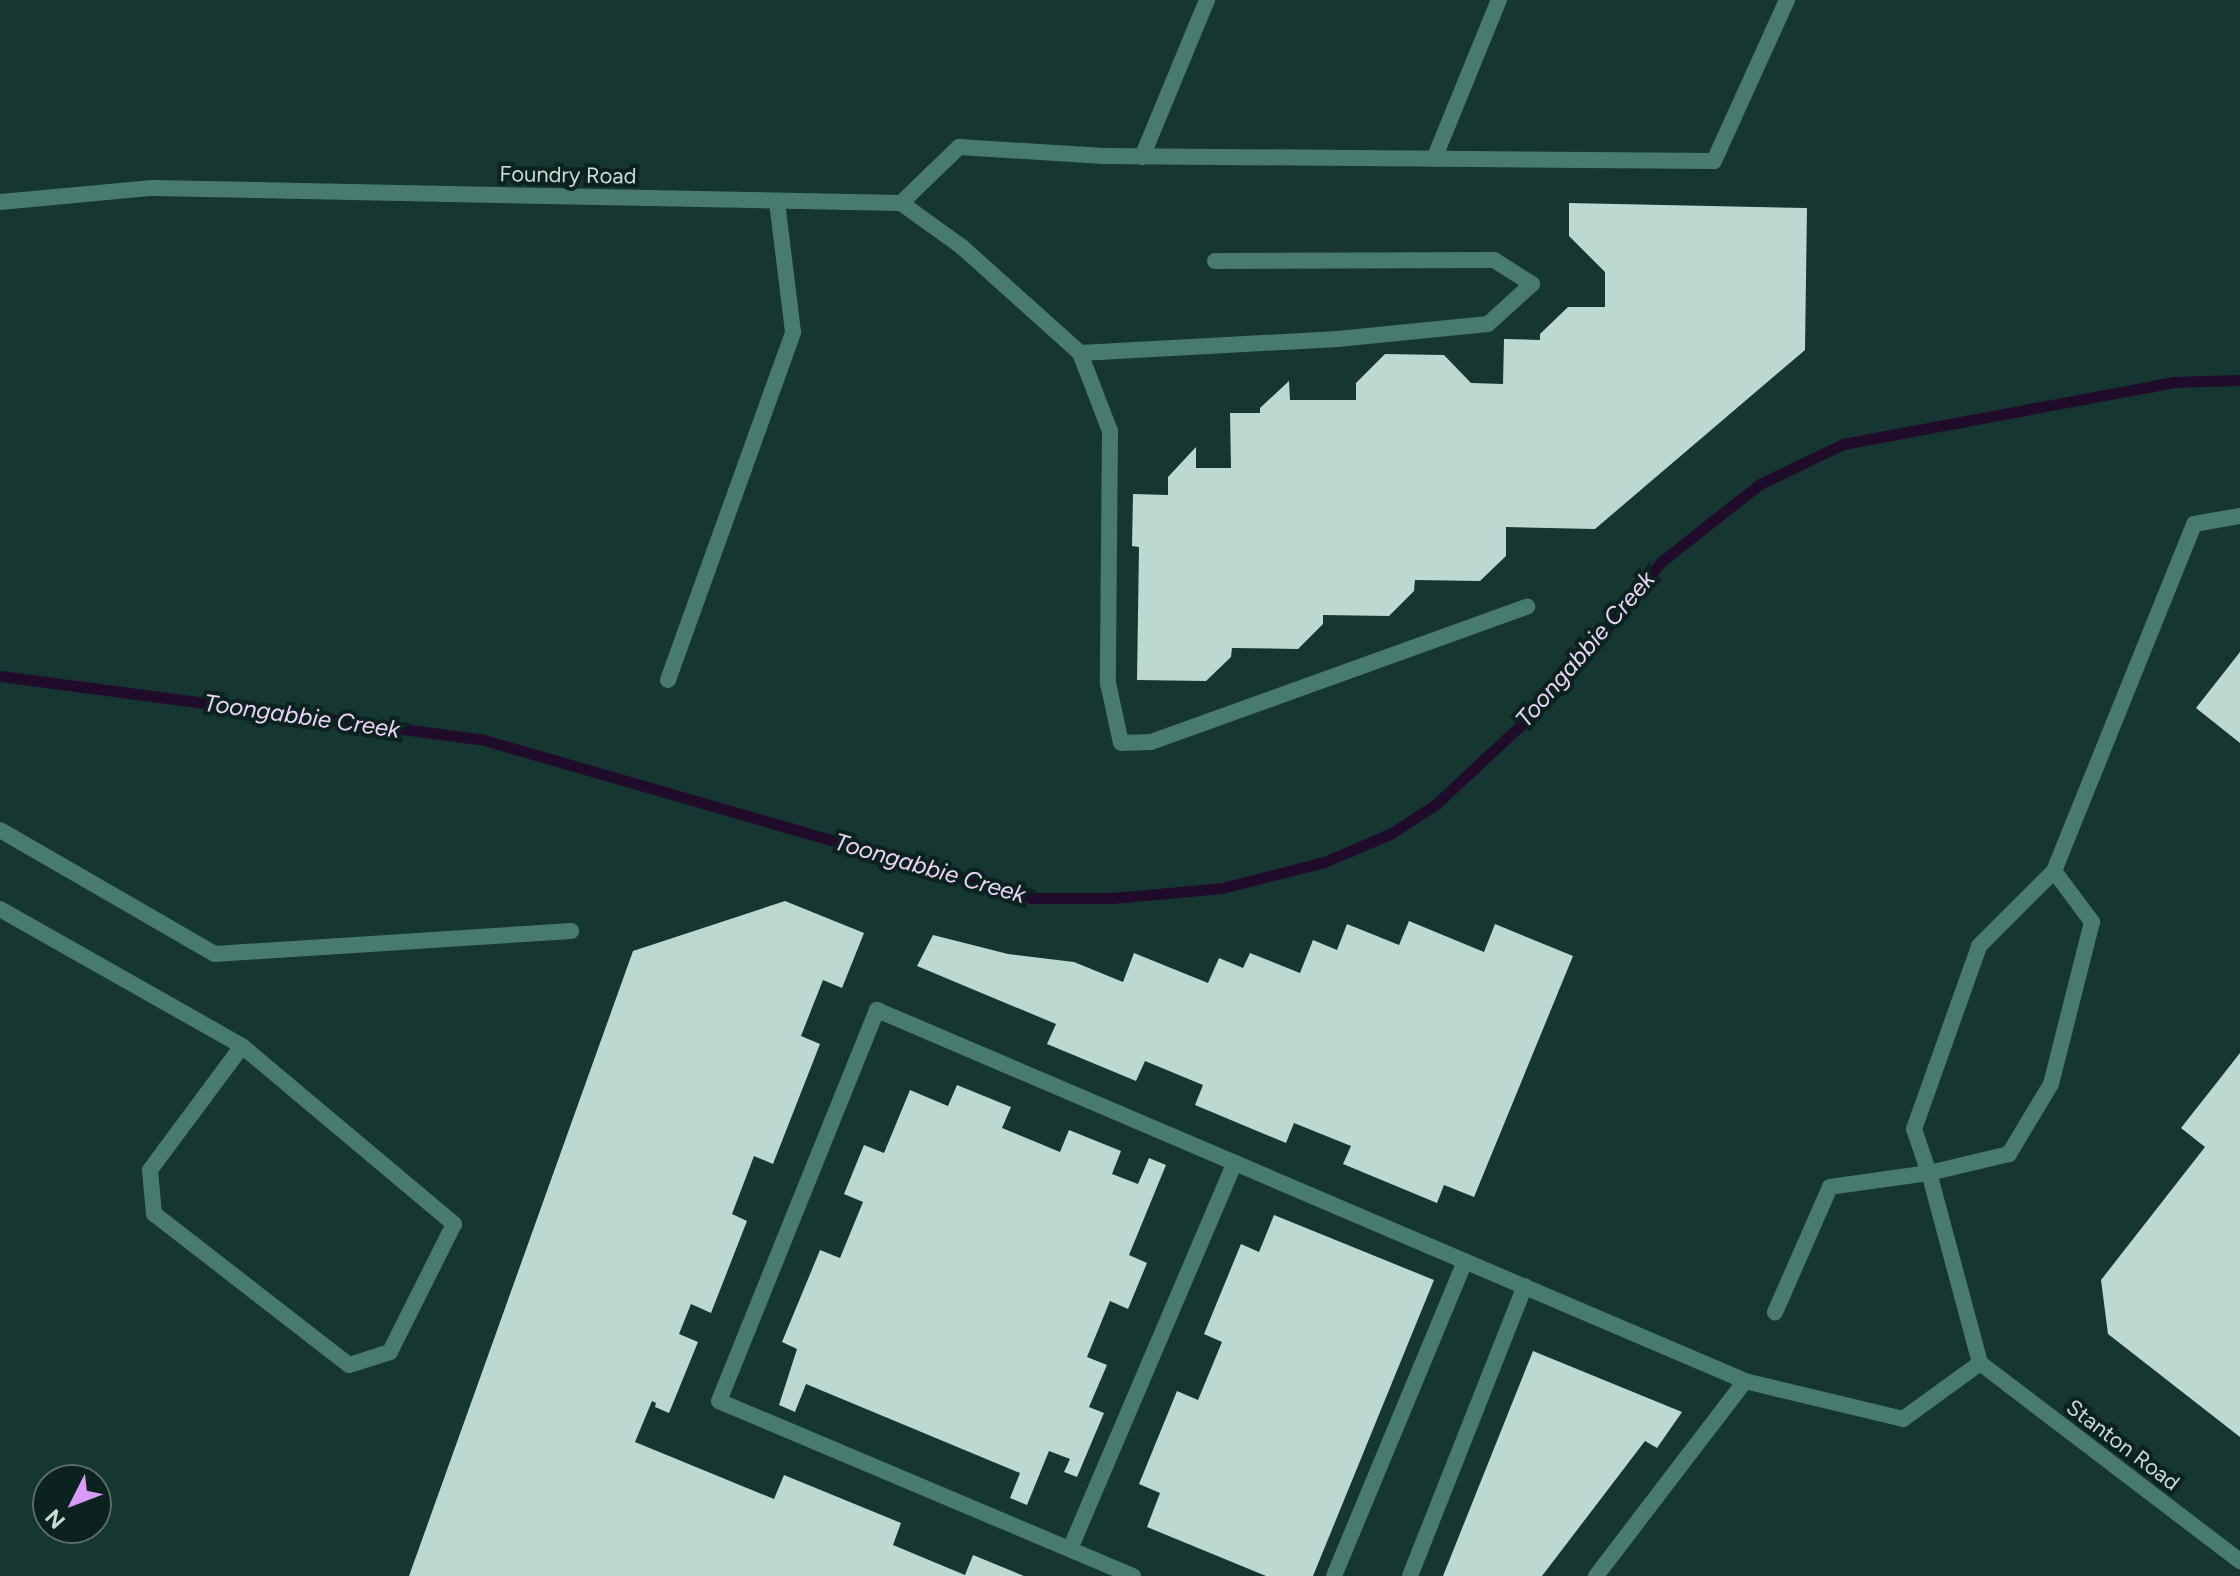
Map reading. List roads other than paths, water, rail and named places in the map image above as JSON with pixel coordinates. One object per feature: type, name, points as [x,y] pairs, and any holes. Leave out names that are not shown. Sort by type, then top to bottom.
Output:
[{"type":"street","points":[[1142,157],[1207,0]]},
{"type":"street","points":[[1434,159],[1499,0]]},
{"type":"street","points":[[1527,607],[1151,742],[1121,743],[1108,683],[1110,431],[1080,353],[962,247],[901,203],[959,147],[1142,157],[1714,161],[1787,0]]},
{"type":"street","name":"Foundry Road","points":[[0,202],[152,188],[901,203]]},
{"type":"street","points":[[668,680],[793,332],[777,202]]},
{"type":"street","points":[[1080,353],[1338,339],[1488,324],[1532,284],[1494,260],[1215,261]]},
{"type":"street","points":[[1133,1576],[719,1401],[877,1010],[1745,1381],[1903,1419],[1980,1363],[1929,1173],[1914,1129],[1979,946],[2054,871],[2194,524],[2240,516]]},
{"type":"street","points":[[0,830],[215,954],[571,931]]},
{"type":"street","points":[[1775,1312],[1830,1187],[1929,1173],[2009,1154],[2051,1084],[2092,922],[2054,871]]},
{"type":"street","points":[[0,909],[242,1046],[454,1224],[390,1352],[349,1365],[154,1214],[150,1170],[242,1046]]},
{"type":"street","points":[[1070,1549],[1235,1163]]},
{"type":"street","points":[[1334,1576],[1465,1261]]},
{"type":"street","points":[[1410,1576],[1525,1286]]},
{"type":"street","name":"Stanton Road","points":[[1980,1363],[2240,1561]]},
{"type":"street","points":[[1596,1576],[1745,1381]]},
{"type":"waterway","name":"Toongabbie Creek","points":[[0,676],[484,740],[1032,898],[1113,898],[1222,888],[1324,862],[1390,834],[1435,805],[1551,697],[1662,561],[1760,484],[1843,444],[2174,382],[2240,380]]}]
